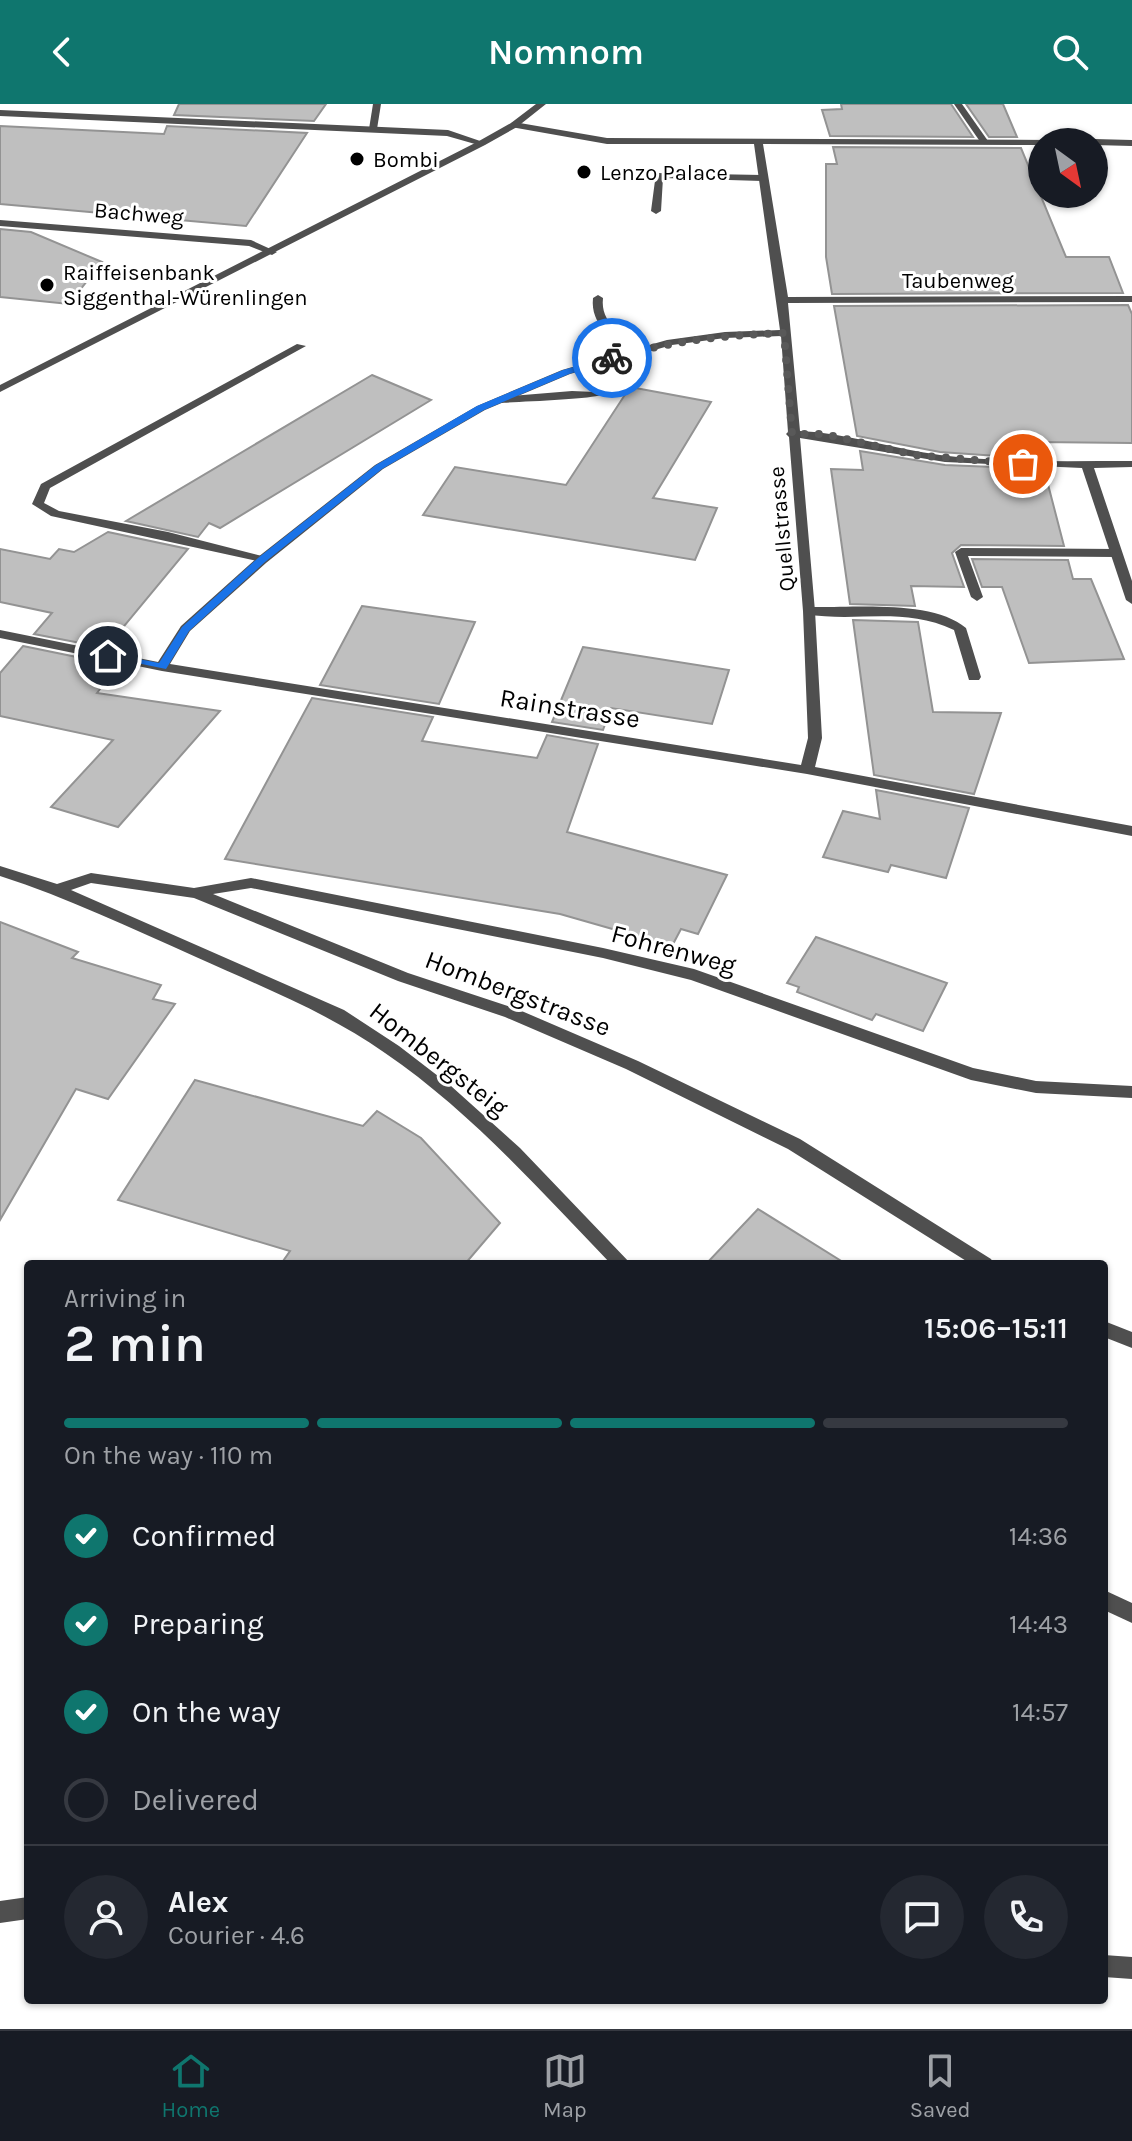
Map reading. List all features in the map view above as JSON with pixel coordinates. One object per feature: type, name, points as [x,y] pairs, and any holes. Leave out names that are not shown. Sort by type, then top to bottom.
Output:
[{"type":"street","points":[[373,129],[377,104]]},
{"type":"street","points":[[0,389],[482,143],[542,104]]},
{"type":"street","points":[[958,104],[984,141]]},
{"type":"street","points":[[0,113],[448,133],[482,143]]},
{"type":"street","points":[[514,125],[607,141],[1028,142]]},
{"type":"street","name":"Quellstrasse","points":[[758,141],[783,300],[809,611],[815,738],[807,770]]},
{"type":"street","points":[[1108,142],[1132,143]]},
{"type":"street","points":[[656,211],[659,175],[762,178]]},
{"type":"street","name":"Bachweg","points":[[0,223],[251,243],[272,252]]},
{"type":"street","points":[[598,298],[596,306],[601,321],[636,351]]},
{"type":"street","name":"Taubenweg","points":[[783,300],[1132,299]]},
{"type":"street","points":[[162,667],[185,629],[262,560],[379,467],[499,400],[566,372],[671,342],[725,335],[784,333]]},
{"type":"street","points":[[262,560],[168,536],[55,514],[38,504],[45,486],[301,346]]},
{"type":"street","points":[[499,400],[535,395],[595,395]]},
{"type":"street","points":[[792,434],[824,434],[915,455],[968,461],[1132,464]]},
{"type":"street","points":[[1087,464],[1132,600]]},
{"type":"street","points":[[977,597],[961,552],[1116,553]]},
{"type":"street","points":[[809,611],[917,615],[943,619],[960,628],[974,677]]},
{"type":"street","name":"Rainstrasse","points":[[0,634],[162,667],[807,770],[1132,831]]},
{"type":"street","points":[[0,871],[57,889]]},
{"type":"street","name":"Hombergstrasse","points":[[57,889],[91,878],[196,893],[403,977],[511,1013],[632,1065],[794,1144],[979,1260]]},
{"type":"street","name":"Fohrenweg","points":[[196,893],[251,883],[603,953],[694,975],[971,1074],[1036,1087],[1132,1092]]},
{"type":"street","name":"Hombergsteig","points":[[57,889],[338,1014],[393,1050],[445,1090],[514,1153],[618,1260]]},
{"type":"street","points":[[1108,1331],[1132,1340]]},
{"type":"street","points":[[1108,1602],[1132,1613]]},
{"type":"street","points":[[0,1912],[24,1909]]},
{"type":"street","points":[[1108,1966],[1132,1968]]},
{"type":"building","points":[[179,104],[326,104],[314,121],[174,115]]},
{"type":"building","points":[[841,104],[951,104],[973,137],[830,136],[822,110],[842,109]]},
{"type":"building","points":[[966,104],[1003,104],[1017,137],[989,137]]},
{"type":"building","points":[[0,126],[164,134],[167,126],[307,133],[246,226],[0,204]]},
{"type":"building","points":[[833,147],[1021,148],[1028,165],[1028,208],[1046,208],[1066,257],[1109,257],[1123,293],[832,294],[826,257],[826,164],[837,164]]},
{"type":"building","points":[[0,229],[31,232],[102,262],[69,304],[0,297]]},
{"type":"building","points":[[1128,305],[1132,314],[1132,443],[1037,442],[1041,458],[940,452],[857,436],[834,306]]},
{"type":"building","points":[[372,375],[431,400],[220,528],[209,523],[198,537],[126,521]]},
{"type":"building","points":[[630,387],[711,402],[653,498],[717,508],[695,560],[423,515],[455,467],[566,485]]},
{"type":"building","points":[[860,451],[945,465],[1044,469],[1064,546],[961,545],[952,553],[964,587],[911,586],[915,606],[850,604],[831,469],[863,470]]},
{"type":"building","points":[[108,532],[188,549],[106,648],[34,634],[52,613],[0,602],[0,549],[50,559],[59,549],[74,552]]},
{"type":"building","points":[[972,559],[1068,560],[1073,579],[1091,579],[1124,659],[1029,663],[1002,587],[982,587]]},
{"type":"building","points":[[362,606],[475,622],[439,704],[320,685]]},
{"type":"building","points":[[853,620],[918,622],[933,712],[1001,713],[974,794],[874,775]]},
{"type":"building","points":[[23,646],[96,661],[84,675],[107,680],[97,693],[220,711],[118,827],[51,807],[113,740],[0,716],[0,673]]},
{"type":"building","points":[[583,647],[729,670],[712,724],[611,708],[603,730],[552,722]]},
{"type":"building","points":[[312,698],[433,717],[422,741],[537,758],[547,735],[598,744],[567,832],[727,875],[698,934],[681,929],[672,946],[560,914],[225,859]]},
{"type":"building","points":[[876,790],[969,808],[946,878],[891,865],[888,872],[823,857],[843,811],[880,819]]},
{"type":"building","points":[[0,922],[78,952],[72,958],[161,985],[153,999],[175,1004],[108,1099],[76,1089],[0,1220]]},
{"type":"building","points":[[816,937],[947,983],[923,1031],[876,1014],[872,1020],[797,992],[799,987],[787,983]]},
{"type":"building","points":[[195,1080],[363,1126],[377,1111],[421,1138],[500,1223],[468,1260],[284,1260],[290,1251],[118,1200]]},
{"type":"building","points":[[758,1209],[840,1260],[710,1260]]},
{"type":"way so far","points":[[612,358],[671,342],[725,335],[784,333],[792,434],[824,434],[915,455],[1023,464]]},
{"type":"place","name":"Bombi","points":[[357,159]]},
{"type":"place","name":"Lenzo Palace","points":[[584,172]]},
{"type":"place","name":"Raiffeisenbank Siggenthal-Würenlingen","points":[[47,285]]},
{"type":"route","points":[[108,656],[162,667],[185,629],[262,560],[379,467],[481,408],[566,372],[612,358]]}]
